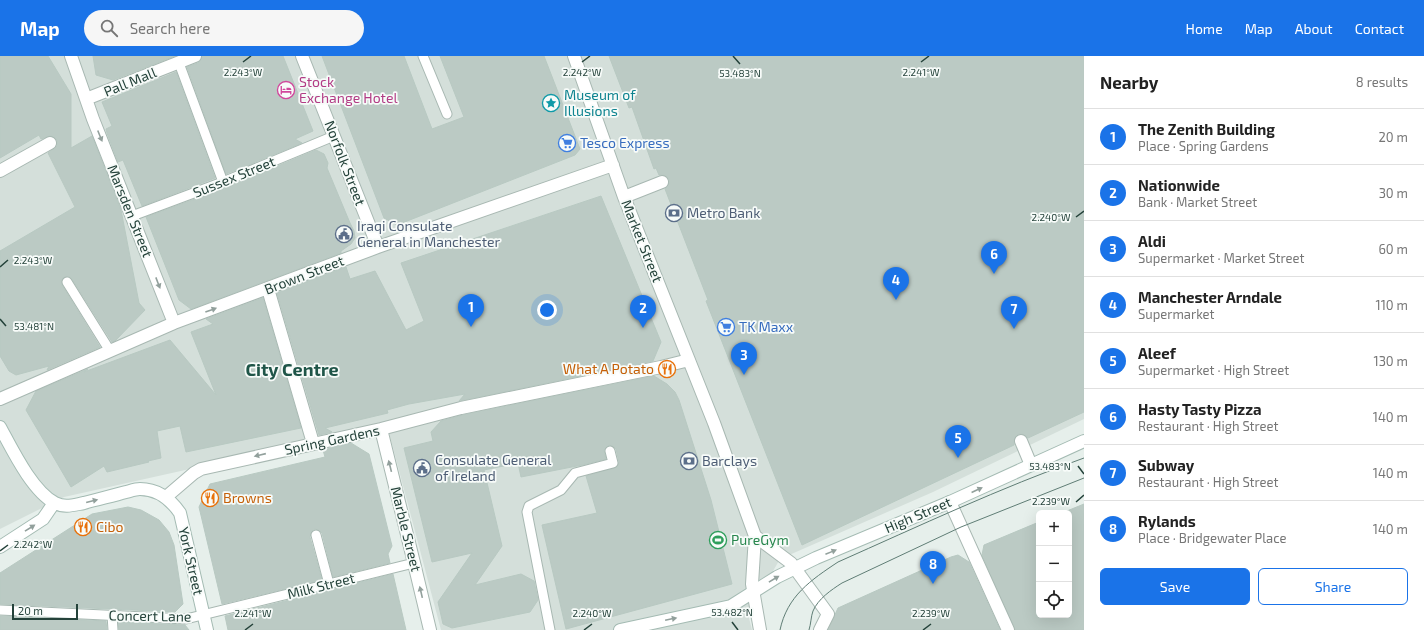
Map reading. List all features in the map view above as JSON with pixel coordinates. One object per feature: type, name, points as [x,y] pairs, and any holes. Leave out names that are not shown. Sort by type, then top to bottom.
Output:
[{"type":"street","name":"Marsden Street","points":[[71,56],[93,119],[174,323]]},
{"type":"street","name":"Pall Mall","points":[[86,99],[195,56]]},
{"type":"street","name":"Norfolk Street","points":[[302,56],[378,247]]},
{"type":"street","name":"Market Street","points":[[574,56],[624,197],[714,423],[755,536],[752,583],[760,630]]},
{"type":"street","points":[[0,171],[50,143]]},
{"type":"street","name":"Brown Street","points":[[0,399],[174,323],[378,247],[613,165]]},
{"type":"street","points":[[624,197],[662,182]]},
{"type":"street","points":[[268,289],[314,443]]},
{"type":"street","name":"Spring Gardens","points":[[166,497],[194,473],[202,469],[380,429],[461,408],[689,360]]},
{"type":"street","points":[[0,427],[19,461],[33,482],[54,503],[67,507],[140,488],[154,491],[166,497]]},
{"type":"street","name":"Marble Street","points":[[380,429],[430,630]]},
{"type":"street","name":"High Street","points":[[620,630],[731,606],[777,577],[816,558],[950,502],[1084,441]]},
{"type":"street","points":[[1021,442],[1031,466]]},
{"type":"street","name":"York Street","points":[[166,497],[175,505],[180,513],[207,630]]},
{"type":"street","points":[[950,502],[1008,630]]},
{"type":"street","points":[[0,547],[43,519],[54,503]]},
{"type":"street","points":[[755,536],[796,568],[828,614],[820,630]]},
{"type":"lane","points":[[423,56],[447,114]]},
{"type":"lane","points":[[179,63],[223,182]]},
{"type":"lane","name":"Sussex Street","points":[[132,216],[223,182],[334,136]]},
{"type":"lane","points":[[67,282],[110,351]]},
{"type":"lane","points":[[550,630],[527,512],[529,506],[561,490],[575,473],[613,463],[610,451]]},
{"type":"lane","points":[[316,535],[329,584]]},
{"type":"lane","name":"Milk Street","points":[[204,615],[414,562]]},
{"type":"lane","name":"Concert Lane","points":[[0,610],[186,619],[204,615]]},
{"type":"lane","points":[[112,615],[113,630]]},
{"type":"shaded area","points":[[0,56],[1084,56],[1084,419],[933,492],[780,559],[748,614],[752,630],[441,630],[387,425],[64,497],[0,529]]},
{"type":"building","points":[[0,56],[48,56],[71,94],[71,148],[92,136],[121,210],[139,303],[145,310],[115,341],[112,342],[72,279],[69,277],[64,277],[62,280],[62,285],[100,347],[47,370],[49,366],[16,375],[9,371],[0,356],[0,251],[75,207],[48,153],[57,146],[57,140],[54,137],[50,136],[41,139],[39,135],[0,158]]},
{"type":"building","points":[[93,56],[175,56],[113,80],[96,75]]},
{"type":"building","points":[[202,56],[283,56],[313,131],[295,139],[302,143],[226,174],[187,67],[198,63]]},
{"type":"building","points":[[322,56],[404,56],[432,129],[464,117],[440,56],[544,56],[580,149],[575,155],[397,225],[384,218]]},
{"type":"building","points":[[609,56],[1084,56],[1084,412],[1028,438],[1022,434],[1018,434],[1014,440],[1014,445],[802,545],[706,301],[708,300],[665,189],[669,183],[669,179],[663,175],[659,175],[656,168],[654,169],[632,107],[629,108]]},
{"type":"building","points":[[176,72],[215,178],[142,206],[123,160],[118,162],[106,129],[112,126],[102,102]]},
{"type":"building","points":[[316,150],[324,154],[328,163],[327,168],[354,231],[355,238],[351,244],[341,251],[341,253],[191,309],[179,300],[146,217],[225,188]]},
{"type":"building","points":[[601,196],[661,342],[653,361],[459,401],[465,394],[409,404],[387,410],[388,413],[325,428],[332,432],[319,435],[277,293],[346,267],[350,279],[375,271],[406,330],[424,321],[401,263]]},
{"type":"building","points":[[263,298],[301,428],[186,452],[180,426],[157,431],[161,458],[107,472],[104,466],[71,487],[26,410],[36,391],[88,369],[84,372],[170,340],[216,395],[191,332],[213,324],[206,319]]},
{"type":"building","points":[[654,376],[667,384],[675,392],[679,400],[711,500],[732,584],[566,629],[542,525],[597,513],[586,476],[617,467],[619,462],[616,449],[609,445],[604,450],[606,459],[582,465],[521,477],[518,463],[484,470],[502,546],[475,585],[521,574],[534,581],[538,600],[530,612],[452,628],[443,624],[438,602],[472,553],[432,562],[404,448],[433,441],[431,432],[441,421],[463,415]]},
{"type":"building","points":[[351,443],[369,454],[392,546],[388,554],[390,563],[333,577],[322,533],[315,529],[312,531],[310,537],[322,580],[222,604],[199,507],[210,484],[325,457],[323,450]]},
{"type":"building","points":[[1084,504],[1084,630],[1015,630],[982,555],[984,545],[1036,523],[1036,618],[1072,618],[1072,510],[1069,510]]},
{"type":"building","points":[[128,507],[141,510],[159,520],[169,532],[174,545],[183,604],[175,612],[0,604],[0,573],[92,514]]},
{"type":"building","points":[[958,555],[969,562],[1000,630],[828,630],[838,608]]},
{"type":"building","points":[[393,574],[406,630],[228,630],[225,616]]},
{"type":"building","points":[[0,616],[106,621],[107,630],[0,630]]},
{"type":"building","points":[[118,622],[185,625],[189,630],[119,630]]},
{"type":"tram line","points":[[780,630],[783,618],[794,598],[810,582],[838,562],[929,521],[1084,458]]},
{"type":"tram line","points":[[809,630],[815,607],[821,599],[842,583],[961,527],[1084,478]]},
{"type":"place","name":"Stock Exchange Hotel","points":[[286,90]]},
{"type":"place","name":"Museum of Illusions","points":[[551,103]]},
{"type":"place","name":"Tesco Express","points":[[567,143]]},
{"type":"place","name":"Metro Bank","points":[[674,213]]},
{"type":"place","name":"Iraqi Consulate General in Manchester","points":[[344,234]]},
{"type":"place","name":"Hasty Tasty Pizza","points":[[994,274]]},
{"type":"place","name":"Manchester Arndale","points":[[896,300]]},
{"type":"place","name":"The Zenith Building","points":[[471,327]]},
{"type":"place","name":"TK Maxx","points":[[726,327]]},
{"type":"place","name":"Nationwide","points":[[643,328]]},
{"type":"place","name":"Subway","points":[[1014,329]]},
{"type":"place","name":"What A Potato","points":[[667,369]]},
{"type":"place","name":"Aldi","points":[[744,375]]},
{"type":"place","name":"Aleef","points":[[958,458]]},
{"type":"place","name":"Barclays","points":[[689,461]]},
{"type":"place","name":"Consulate General of Ireland","points":[[422,468]]},
{"type":"place","name":"Browns","points":[[210,498]]},
{"type":"place","name":"Cibo","points":[[83,527]]},
{"type":"place","name":"PureGym","points":[[718,540]]},
{"type":"place","name":"Rylands","points":[[933,584]]},
{"type":"district","name":"City Centre","points":[[292,370]]}]
